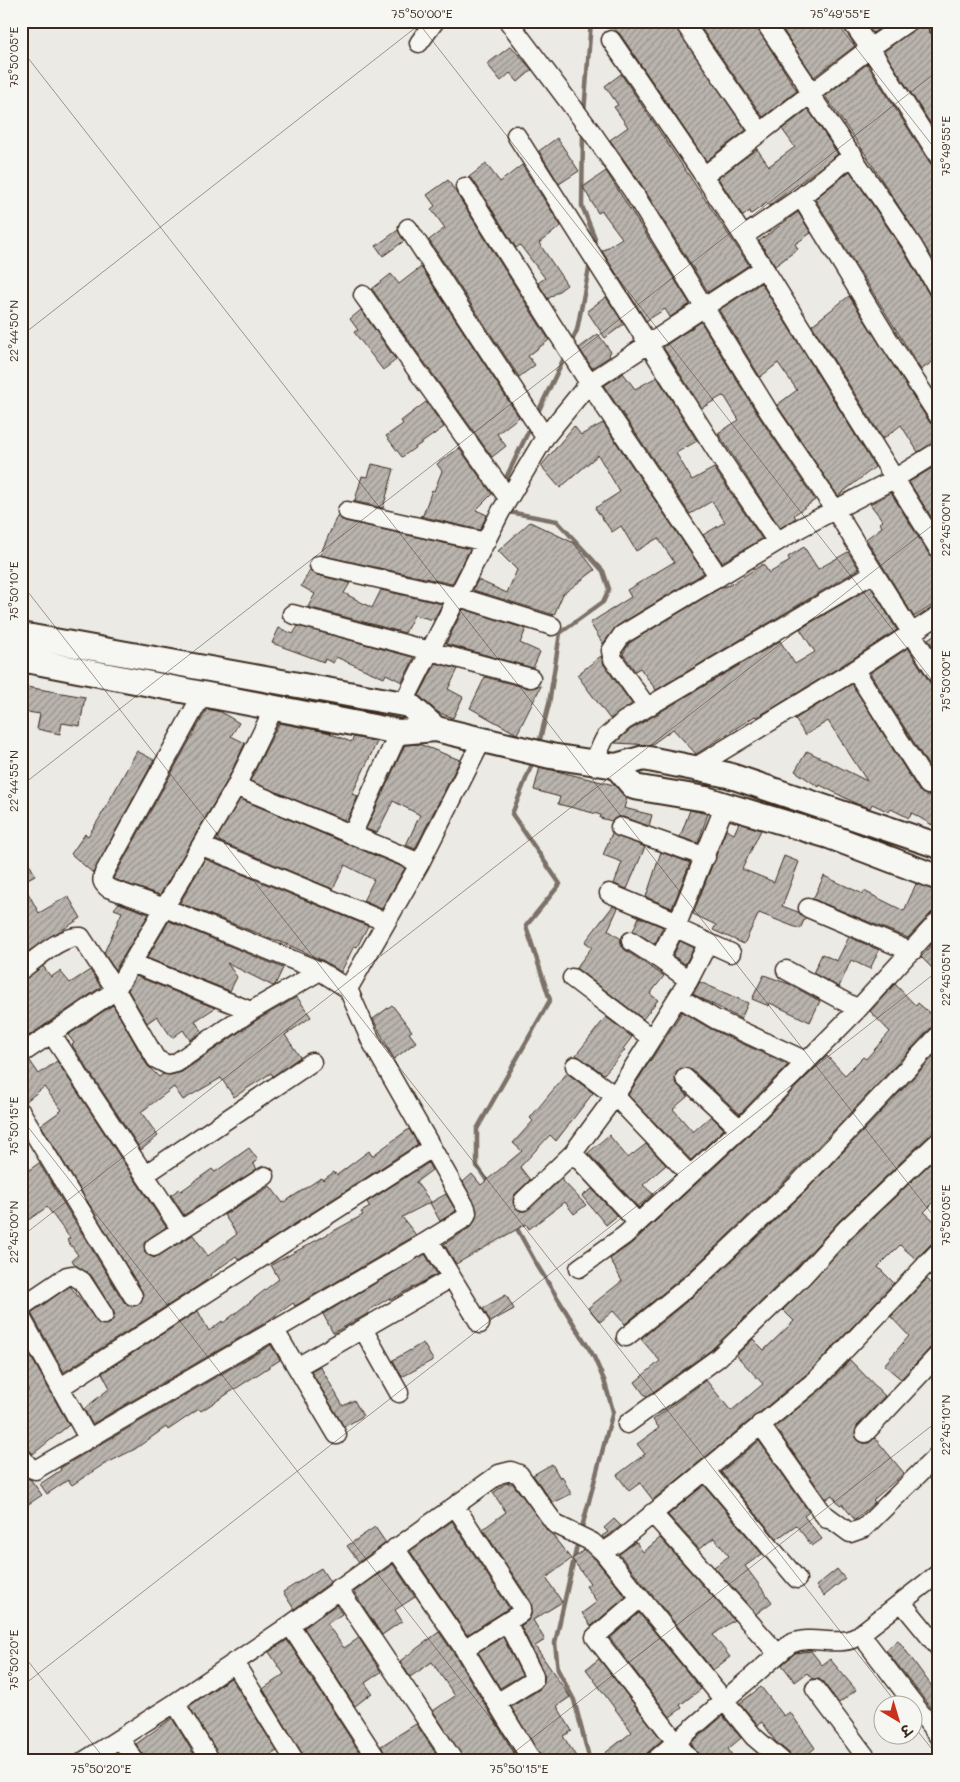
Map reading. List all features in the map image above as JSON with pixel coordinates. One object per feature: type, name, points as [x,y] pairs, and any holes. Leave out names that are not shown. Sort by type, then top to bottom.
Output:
[{"type":"main road","points":[[21,635],[409,705],[436,728]]},
{"type":"main road","points":[[21,660],[399,732],[436,728],[552,756],[604,764],[644,758],[694,768],[728,776],[939,846]]},
{"type":"main road","points":[[604,764],[634,787],[706,799],[829,836],[939,878]]},
{"type":"street","points":[[419,43],[435,21]]},
{"type":"street","points":[[684,21],[760,132]]},
{"type":"street","points":[[764,21],[804,80],[810,94],[913,246],[939,291]]},
{"type":"street","points":[[851,21],[939,158]]},
{"type":"street","points":[[704,176],[870,48],[909,21]]},
{"type":"street","points":[[935,21],[939,27]]},
{"type":"street","points":[[516,25],[632,190],[769,412],[835,510],[939,676]]},
{"type":"street","points":[[611,40],[744,236],[939,550]]},
{"type":"street","points":[[516,135],[722,460],[777,542]]},
{"type":"street","points":[[744,236],[802,196],[853,155]]},
{"type":"street","points":[[465,187],[574,360],[719,577]]},
{"type":"street","points":[[802,196],[890,342],[939,418]]},
{"type":"street","points":[[408,228],[539,428]]},
{"type":"street","points":[[403,704],[429,650],[459,597],[486,542],[503,498],[539,428],[589,383],[764,268]]},
{"type":"street","points":[[362,295],[503,498]]},
{"type":"street","points":[[647,707],[613,659],[611,651],[614,643],[622,635],[777,542],[894,479],[939,452]]},
{"type":"street","points":[[347,511],[486,542]]},
{"type":"street","points":[[319,565],[459,597],[552,626]]},
{"type":"street","points":[[604,764],[605,738],[613,729],[874,573]]},
{"type":"street","points":[[292,614],[531,678]]},
{"type":"street","points":[[694,768],[855,670],[939,615]]},
{"type":"street","points":[[855,670],[928,785]]},
{"type":"street","points":[[21,1456],[30,1468],[35,1470],[429,1240],[465,1218],[467,1213],[459,1194],[430,1149],[371,1041],[348,989],[320,972],[165,908],[108,888],[101,879],[202,694]]},
{"type":"street","points":[[21,1054],[116,990],[236,786],[274,708]]},
{"type":"street","points":[[352,835],[399,732]]},
{"type":"street","points":[[348,989],[420,864],[482,740]]},
{"type":"street","points":[[236,786],[420,864]]},
{"type":"street","points":[[659,959],[677,925],[706,857],[725,805]]},
{"type":"street","points":[[620,828],[706,857]]},
{"type":"street","points":[[202,846],[386,922]]},
{"type":"street","points":[[609,893],[731,953]]},
{"type":"street","points":[[808,908],[912,952]]},
{"type":"street","points":[[579,1268],[625,1236],[740,1129],[912,952],[939,920]]},
{"type":"street","points":[[21,970],[65,940],[74,936],[81,937],[116,990],[156,1059],[168,1065],[176,1063],[251,1011],[320,972]]},
{"type":"street","points":[[631,941],[689,980]]},
{"type":"street","points":[[523,1201],[572,1153],[615,1096],[689,980],[708,943]]},
{"type":"street","points":[[132,963],[251,1011]]},
{"type":"street","points":[[786,970],[858,1008]]},
{"type":"street","points":[[572,978],[652,1038]]},
{"type":"street","points":[[678,997],[715,1019],[806,1061]]},
{"type":"street","points":[[51,1033],[146,1174],[181,1230]]},
{"type":"street","points":[[626,1338],[696,1280],[798,1184],[939,1034]]},
{"type":"street","points":[[146,1174],[312,1062]]},
{"type":"street","points":[[575,1066],[615,1096],[690,1176]]},
{"type":"street","points":[[685,1078],[740,1129]]},
{"type":"street","points":[[21,1112],[133,1296]]},
{"type":"street","points":[[627,1424],[718,1358],[803,1276],[846,1229],[939,1141]]},
{"type":"street","points":[[60,1387],[430,1149]]},
{"type":"street","points":[[572,1153],[638,1223]]},
{"type":"street","points":[[154,1247],[265,1176]]},
{"type":"street","points":[[429,1240],[480,1324]]},
{"type":"street","points":[[598,1547],[652,1513],[816,1380],[939,1251]]},
{"type":"street","points":[[21,1307],[67,1276],[72,1275],[82,1281],[104,1315]]},
{"type":"street","points":[[296,1367],[451,1278]]},
{"type":"street","points":[[21,1317],[88,1438]]},
{"type":"street","points":[[274,1329],[337,1435]]},
{"type":"street","points":[[362,1329],[399,1393]]},
{"type":"street","points":[[864,1432],[939,1354]]},
{"type":"street","points":[[760,1424],[841,1537]]},
{"type":"street","points":[[820,1510],[850,1533],[864,1528],[939,1454]]},
{"type":"street","points":[[706,1470],[797,1579]]},
{"type":"street","points":[[84,1761],[175,1703],[290,1625],[338,1588],[499,1474],[511,1471],[519,1474],[548,1517],[562,1528],[598,1547],[754,1737],[782,1761]]},
{"type":"street","points":[[455,1506],[520,1603],[521,1613],[464,1649]]},
{"type":"street","points":[[652,1513],[778,1654]]},
{"type":"street","points":[[395,1548],[464,1649],[532,1761]]},
{"type":"street","points":[[654,1761],[778,1654],[798,1640],[807,1638],[844,1642],[855,1638],[939,1573]]},
{"type":"street","points":[[338,1588],[422,1710],[454,1761]]},
{"type":"street","points":[[639,1598],[595,1637],[691,1761]]},
{"type":"street","points":[[907,1609],[939,1648]]},
{"type":"street","points":[[497,1702],[534,1680],[534,1676],[506,1622]]},
{"type":"street","points":[[290,1625],[378,1761]]},
{"type":"street","points":[[868,1644],[939,1738]]},
{"type":"street","points":[[234,1662],[295,1761]]},
{"type":"street","points":[[816,1689],[869,1761]]},
{"type":"street","points":[[175,1703],[211,1761]]},
{"type":"street","points":[[120,1739],[135,1761]]},
{"type":"building","points":[[617,21],[672,21],[746,130],[706,161],[620,34],[611,26]]},
{"type":"building","points":[[696,21],[753,21],[797,91],[763,117]]},
{"type":"building","points":[[777,21],[840,21],[855,46],[814,77]]},
{"type":"building","points":[[864,21],[890,21],[873,33]]},
{"type":"building","points":[[925,22],[930,33],[939,37],[939,137],[884,51]]},
{"type":"building","points":[[511,46],[532,70],[518,82],[510,73],[501,81],[487,64]]},
{"type":"building","points":[[867,64],[930,163],[939,169],[939,269],[862,149],[825,96]]},
{"type":"building","points":[[621,74],[749,265],[708,292],[641,184],[610,140],[628,127],[614,107],[618,105],[605,86]]},
{"type":"building","points":[[808,109],[838,154],[769,206],[767,203],[751,214],[750,211],[743,216],[718,178],[757,149],[769,166],[795,147],[782,129]]},
{"type":"building","points":[[557,138],[579,171],[559,184],[539,151]]},
{"type":"building","points":[[486,164],[500,182],[522,165],[561,226],[539,243],[567,285],[548,299],[538,283],[545,278],[520,245],[516,248],[474,181],[469,177]]},
{"type":"building","points":[[606,171],[690,304],[670,317],[665,309],[646,321],[602,251],[622,238],[602,211],[598,213],[583,187]]},
{"type":"building","points":[[850,171],[904,252],[930,296],[939,303],[939,357],[921,370],[815,199]]},
{"type":"building","points":[[448,180],[549,340],[528,356],[535,365],[519,377],[429,240],[445,228],[431,209],[435,206],[427,195]]},
{"type":"building","points":[[798,212],[811,233],[795,244],[798,249],[775,266],[759,241]]},
{"type":"building","points":[[398,230],[404,241],[383,256],[376,246]]},
{"type":"building","points":[[421,267],[519,417],[497,434],[506,446],[492,457],[372,289],[391,274],[399,284]]},
{"type":"building","points":[[761,283],[875,467],[838,496],[777,405],[797,390],[778,363],[760,377],[719,310]]},
{"type":"building","points":[[849,296],[930,423],[939,428],[939,440],[918,452],[901,425],[883,439],[812,325]]},
{"type":"building","points":[[606,297],[624,324],[605,338],[587,311]]},
{"type":"building","points":[[361,310],[396,360],[383,370],[354,332],[358,330],[350,319]]},
{"type":"building","points":[[701,322],[760,418],[815,500],[794,515],[796,518],[780,528],[718,433],[739,420],[725,397],[722,396],[702,408],[663,347]]},
{"type":"building","points":[[598,334],[611,352],[610,356],[592,368],[579,348]]},
{"type":"building","points":[[623,373],[635,389],[657,377],[697,441],[676,453],[692,480],[714,468],[762,539],[722,562],[703,535],[725,522],[712,501],[690,514],[604,386]]},
{"type":"building","points":[[426,402],[444,427],[402,457],[386,436],[403,424],[401,421]]},
{"type":"building","points":[[603,423],[704,573],[617,626],[603,644],[590,623],[631,597],[627,590],[674,562],[658,538],[636,551],[621,526],[612,532],[595,508],[620,492],[598,455],[560,488],[541,466],[574,426],[581,435]]},
{"type":"building","points":[[459,448],[492,494],[476,510],[487,515],[480,530],[420,516],[423,515],[432,490],[434,491],[442,471],[437,464]]},
{"type":"building","points":[[372,464],[394,469],[383,508],[353,501],[355,500],[362,476],[368,477]]},
{"type":"building","points":[[939,464],[939,529],[909,482]]},
{"type":"building","points":[[891,493],[930,556],[939,561],[939,601],[914,617],[866,539],[882,527],[880,523],[883,521],[870,504]]},
{"type":"building","points":[[337,516],[345,521],[470,549],[452,584],[320,555]]},
{"type":"building","points":[[530,522],[574,543],[595,570],[563,594],[554,615],[473,590],[478,580],[507,593],[517,570],[498,551]]},
{"type":"building","points":[[804,547],[818,569],[848,552],[859,569],[656,690],[640,668],[635,671],[623,654],[629,643],[722,587],[730,585],[763,564],[769,573],[790,561],[788,557]]},
{"type":"building","points":[[310,570],[317,575],[350,583],[344,593],[372,608],[381,590],[442,604],[434,620],[414,615],[405,633],[308,607],[315,594],[301,586]]},
{"type":"building","points":[[871,587],[897,630],[773,708],[755,716],[696,754],[673,729],[651,745],[615,743],[630,730],[780,641],[795,664],[815,652],[800,629]]},
{"type":"building","points":[[463,609],[526,629],[520,643],[540,652],[533,668],[446,644]]},
{"type":"building","points":[[298,626],[414,658],[402,682],[386,674],[384,678],[336,657],[333,663],[325,659],[324,662],[272,643],[279,628],[293,634]]},
{"type":"building","points":[[939,631],[939,656],[928,639]]},
{"type":"building","points":[[908,648],[930,683],[939,688],[939,785],[870,673]]},
{"type":"building","points":[[601,656],[604,665],[632,704],[610,719],[577,675]]},
{"type":"building","points":[[436,663],[458,669],[448,689],[463,697],[453,718],[437,712],[419,696]]},
{"type":"building","points":[[485,677],[528,688],[541,686],[517,734],[470,708]]},
{"type":"building","points":[[852,684],[919,791],[928,796],[934,794],[939,785],[939,814],[932,825],[912,813],[909,818],[891,809],[889,812],[872,804],[870,808],[857,804],[820,785],[819,787],[795,771],[807,751],[867,781],[828,721],[805,735],[795,719]]},
{"type":"building","points":[[21,686],[85,697],[80,726],[62,723],[60,734],[37,729],[40,714],[21,711]]},
{"type":"building","points":[[207,709],[221,712],[239,723],[231,736],[245,743],[227,781],[160,895],[113,879]]},
{"type":"building","points":[[279,723],[327,732],[351,742],[354,737],[377,742],[352,794],[358,796],[347,821],[250,781]]},
{"type":"building","points":[[419,744],[460,760],[415,849],[406,845],[420,815],[393,801],[377,833],[366,829],[405,745]]},
{"type":"building","points":[[137,751],[154,760],[93,873],[71,854],[85,834],[88,836],[99,819]]},
{"type":"building","points":[[540,767],[614,785],[627,798],[624,808],[652,815],[649,826],[623,817],[618,817],[612,821],[600,818],[601,815],[558,804],[560,797],[534,790]]},
{"type":"building","points":[[240,799],[405,868],[382,909],[363,901],[374,880],[345,865],[333,889],[216,840]]},
{"type":"building","points":[[690,810],[708,814],[698,843],[680,837]]},
{"type":"building","points":[[739,823],[761,830],[742,869],[774,882],[784,856],[799,862],[782,906],[798,912],[805,918],[800,929],[759,913],[744,944],[713,930],[716,925],[693,914],[726,830],[734,834]]},
{"type":"building","points":[[612,833],[645,847],[627,889],[614,884],[622,862],[603,855]]},
{"type":"building","points":[[21,848],[35,875],[22,882],[39,913],[68,896],[81,918],[27,952],[21,941]]},
{"type":"building","points":[[661,852],[690,863],[672,908],[646,897]]},
{"type":"building","points":[[205,859],[368,926],[357,947],[354,946],[341,972],[324,961],[293,947],[180,903]]},
{"type":"building","points":[[824,876],[863,894],[864,891],[904,911],[916,884],[939,891],[939,910],[931,913],[908,938],[813,899]]},
{"type":"building","points":[[119,903],[149,914],[115,970],[104,953],[122,912],[114,909]]},
{"type":"building","points":[[613,906],[618,908],[608,930],[621,939],[621,945],[625,950],[664,976],[650,994],[658,1000],[643,1019],[576,968],[592,947],[585,942]]},
{"type":"building","points":[[639,917],[663,927],[655,944],[633,931]]},
{"type":"building","points":[[169,921],[283,968],[275,985],[273,986],[227,963],[237,977],[230,991],[147,958]]},
{"type":"building","points":[[939,936],[939,975],[921,957]]},
{"type":"building","points":[[849,937],[879,950],[870,969],[851,960],[839,987],[813,973],[822,954],[837,961]]},
{"type":"building","points":[[680,941],[694,948],[685,964],[673,956]]},
{"type":"building","points":[[43,966],[51,977],[60,971],[70,983],[90,970],[101,987],[21,1041],[21,980]]},
{"type":"building","points":[[764,975],[789,984],[820,1001],[810,1022],[770,1003],[769,1006],[752,999]]},
{"type":"building","points":[[136,976],[215,1008],[195,1021],[202,1032],[190,1040],[183,1030],[172,1038],[157,1016],[147,1023],[128,990]]},
{"type":"building","points":[[700,982],[748,1003],[741,1019],[693,994]]},
{"type":"building","points":[[895,984],[916,1006],[918,1003],[939,1021],[939,1025],[931,1028],[790,1176],[689,1272],[625,1324],[613,1311],[600,1322],[588,1308],[622,1281],[610,1259],[632,1243],[747,1137],[827,1056],[845,1075],[863,1057],[866,1059],[890,1032],[870,1011]]},
{"type":"building","points":[[297,997],[311,1017],[285,1035],[300,1057],[273,1076],[271,1073],[234,1097],[221,1078],[183,1100],[174,1087],[141,1112],[158,1136],[141,1150],[72,1045],[74,1043],[68,1035],[113,1005],[147,1065],[159,1077],[163,1074],[171,1075],[182,1072],[257,1020]]},
{"type":"building","points":[[392,1005],[412,1031],[409,1033],[416,1042],[394,1059],[373,1019]]},
{"type":"building","points":[[682,1012],[711,1029],[788,1065],[740,1114],[692,1070],[682,1068],[678,1070],[675,1082],[688,1096],[673,1109],[693,1132],[711,1116],[724,1129],[691,1160],[628,1095]]},
{"type":"building","points":[[606,1017],[632,1037],[623,1049],[625,1050],[604,1074],[576,1055]]},
{"type":"building","points":[[939,1051],[939,1131],[932,1133],[839,1221],[795,1269],[711,1350],[646,1397],[635,1382],[660,1361],[641,1339],[703,1288],[805,1192]]},
{"type":"building","points":[[30,1061],[39,1074],[57,1061],[166,1227],[144,1243],[145,1252],[154,1258],[193,1235],[208,1256],[237,1234],[224,1215],[270,1186],[283,1203],[321,1178],[323,1180],[334,1172],[337,1175],[369,1151],[372,1156],[409,1129],[418,1144],[239,1260],[236,1256],[210,1275],[212,1277],[64,1372],[31,1313],[70,1286],[99,1324],[110,1324],[115,1314],[91,1275],[75,1265],[72,1260],[78,1255],[67,1240],[70,1238],[47,1207],[21,1225],[21,1176],[39,1163],[124,1302],[128,1306],[138,1305],[144,1295],[41,1125],[62,1110],[44,1087],[25,1102],[21,1101],[21,1065]]},
{"type":"building","points":[[567,1073],[593,1093],[556,1141],[550,1135],[520,1167],[530,1180],[515,1194],[513,1203],[520,1211],[526,1211],[561,1179],[586,1205],[574,1214],[565,1202],[529,1229],[526,1224],[456,1264],[444,1244],[471,1227],[477,1211],[463,1182],[472,1174],[481,1185],[522,1151],[513,1143],[533,1121],[530,1118]]},
{"type":"building","points":[[609,1135],[628,1158],[646,1144],[666,1165],[643,1185],[653,1194],[639,1208],[588,1153]]},
{"type":"building","points":[[249,1148],[258,1160],[253,1163],[257,1169],[184,1215],[171,1195],[179,1189],[181,1191],[212,1169],[215,1172]]},
{"type":"building","points":[[937,1157],[939,1197],[924,1212],[939,1225],[939,1241],[931,1244],[916,1259],[900,1245],[878,1267],[894,1283],[809,1372],[653,1500],[640,1483],[629,1491],[617,1475],[645,1454],[637,1444],[659,1428],[653,1420],[706,1380],[731,1411],[763,1384],[736,1355],[753,1339],[764,1350],[794,1321],[783,1310],[854,1236]]},
{"type":"building","points":[[428,1163],[432,1170],[416,1182],[431,1202],[402,1217],[416,1235],[295,1306],[293,1303],[265,1323],[92,1424],[84,1409],[110,1388],[102,1373],[198,1311],[209,1331],[222,1321],[223,1323],[279,1279],[271,1265],[363,1215],[361,1212],[370,1207],[367,1202]]},
{"type":"building","points":[[592,1189],[617,1216],[606,1225],[582,1196]]},
{"type":"building","points":[[446,1194],[456,1211],[440,1221],[430,1203]]},
{"type":"building","points":[[425,1254],[437,1274],[390,1300],[389,1298],[368,1311],[369,1313],[333,1333],[323,1314]]},
{"type":"building","points":[[927,1279],[939,1290],[939,1344],[931,1347],[901,1379],[884,1365],[909,1336],[891,1317]]},
{"type":"building","points":[[506,1295],[514,1309],[490,1322],[483,1308]]},
{"type":"building","points":[[21,1339],[69,1425],[33,1454],[26,1446],[21,1446],[21,1396],[28,1392],[28,1389],[21,1380]]},
{"type":"building","points":[[423,1343],[433,1360],[402,1377],[393,1360]]},
{"type":"building","points":[[271,1345],[280,1360],[201,1411],[199,1409],[168,1430],[166,1427],[135,1449],[101,1466],[72,1485],[68,1480],[47,1494],[40,1484],[61,1470],[60,1468]]},
{"type":"building","points":[[850,1360],[885,1396],[857,1426],[855,1437],[863,1443],[869,1443],[875,1438],[904,1473],[873,1500],[875,1502],[855,1520],[832,1495],[826,1499],[775,1427],[823,1388]]},
{"type":"building","points":[[320,1366],[343,1406],[354,1400],[363,1416],[344,1427],[311,1371]]},
{"type":"building","points":[[759,1441],[809,1512],[804,1516],[822,1539],[812,1546],[796,1525],[777,1539],[721,1472]]},
{"type":"building","points":[[552,1464],[560,1478],[562,1476],[571,1494],[553,1503],[533,1475]]},
{"type":"building","points":[[21,1474],[31,1480],[42,1495],[21,1509]]},
{"type":"building","points":[[506,1483],[512,1483],[571,1559],[546,1578],[562,1602],[533,1620],[545,1640],[535,1646],[570,1697],[557,1706],[572,1731],[563,1736],[579,1761],[543,1761],[511,1707],[540,1689],[545,1676],[521,1626],[530,1619],[531,1602],[483,1529],[506,1512],[493,1493]]},
{"type":"building","points":[[704,1485],[762,1554],[745,1566],[772,1602],[756,1614],[714,1567],[729,1556],[714,1538],[699,1549],[668,1515]]},
{"type":"building","points":[[614,1519],[621,1526],[604,1539],[602,1536],[608,1532],[604,1528]]},
{"type":"building","points":[[452,1521],[509,1608],[467,1635],[410,1551]]},
{"type":"building","points":[[375,1527],[386,1543],[359,1562],[347,1546]]},
{"type":"building","points":[[660,1538],[734,1620],[713,1635],[730,1657],[713,1670],[619,1554],[636,1542],[643,1552]]},
{"type":"building","points":[[584,1550],[595,1559],[626,1597],[591,1626],[582,1613],[597,1602],[586,1586],[590,1583],[572,1559]]},
{"type":"building","points":[[393,1564],[415,1597],[395,1610],[402,1621],[382,1635],[354,1592]]},
{"type":"building","points":[[321,1568],[330,1582],[294,1609],[283,1592]]},
{"type":"building","points":[[837,1569],[845,1579],[824,1596],[816,1586]]},
{"type":"building","points":[[336,1605],[342,1614],[327,1624],[344,1648],[359,1638],[381,1672],[365,1683],[372,1693],[355,1706],[304,1628]]},
{"type":"building","points":[[639,1613],[701,1689],[680,1705],[682,1708],[670,1717],[610,1638]]},
{"type":"building","points":[[439,1632],[519,1761],[465,1761],[433,1711],[455,1696],[432,1662],[410,1677],[400,1661]]},
{"type":"building","points":[[503,1637],[522,1675],[500,1688],[478,1652]]},
{"type":"building","points":[[287,1640],[365,1761],[307,1761],[305,1758],[263,1689],[284,1674],[269,1652]]},
{"type":"building","points":[[898,1640],[939,1696],[939,1702],[931,1708],[886,1650]]},
{"type":"building","points":[[811,1651],[822,1665],[830,1659],[856,1690],[839,1703],[823,1682],[819,1679],[812,1679],[807,1673],[795,1682],[782,1665],[795,1653]]},
{"type":"building","points":[[599,1659],[662,1740],[647,1753],[644,1761],[595,1761],[632,1732],[586,1669]]},
{"type":"building","points":[[231,1678],[277,1751],[261,1761],[256,1761],[252,1755],[244,1761],[222,1761],[189,1706]]},
{"type":"building","points":[[761,1687],[784,1716],[790,1712],[815,1748],[799,1761],[792,1761],[789,1753],[776,1742],[762,1722],[758,1725],[740,1703]]},
{"type":"building","points":[[723,1716],[741,1738],[728,1749],[736,1761],[701,1761],[691,1743]]},
{"type":"building","points":[[172,1718],[198,1761],[146,1761],[136,1744]]},
{"type":"building","points":[[416,1724],[441,1761],[389,1761],[381,1746]]},
{"type":"building","points":[[117,1753],[122,1761],[104,1761]]},
{"type":"waterway","points":[[584,113],[591,21]]},
{"type":"waterway","points":[[583,131],[582,206],[595,238],[593,248]]},
{"type":"waterway","points":[[570,345],[577,330],[590,263]]},
{"type":"waterway","points":[[537,414],[566,354]]},
{"type":"waterway","points":[[503,484],[531,426]]},
{"type":"waterway","points":[[506,510],[557,521],[603,571],[609,589],[603,602],[560,633],[549,704],[538,747]]},
{"type":"waterway","points":[[490,1185],[477,1166],[477,1129],[550,1000],[526,926],[560,884],[512,814],[534,759]]},
{"type":"waterway","points":[[515,1225],[537,1265],[593,1355],[604,1380],[613,1411],[581,1531]]},
{"type":"waterway","points":[[578,1541],[555,1643],[558,1670],[574,1700],[590,1761]]}]
